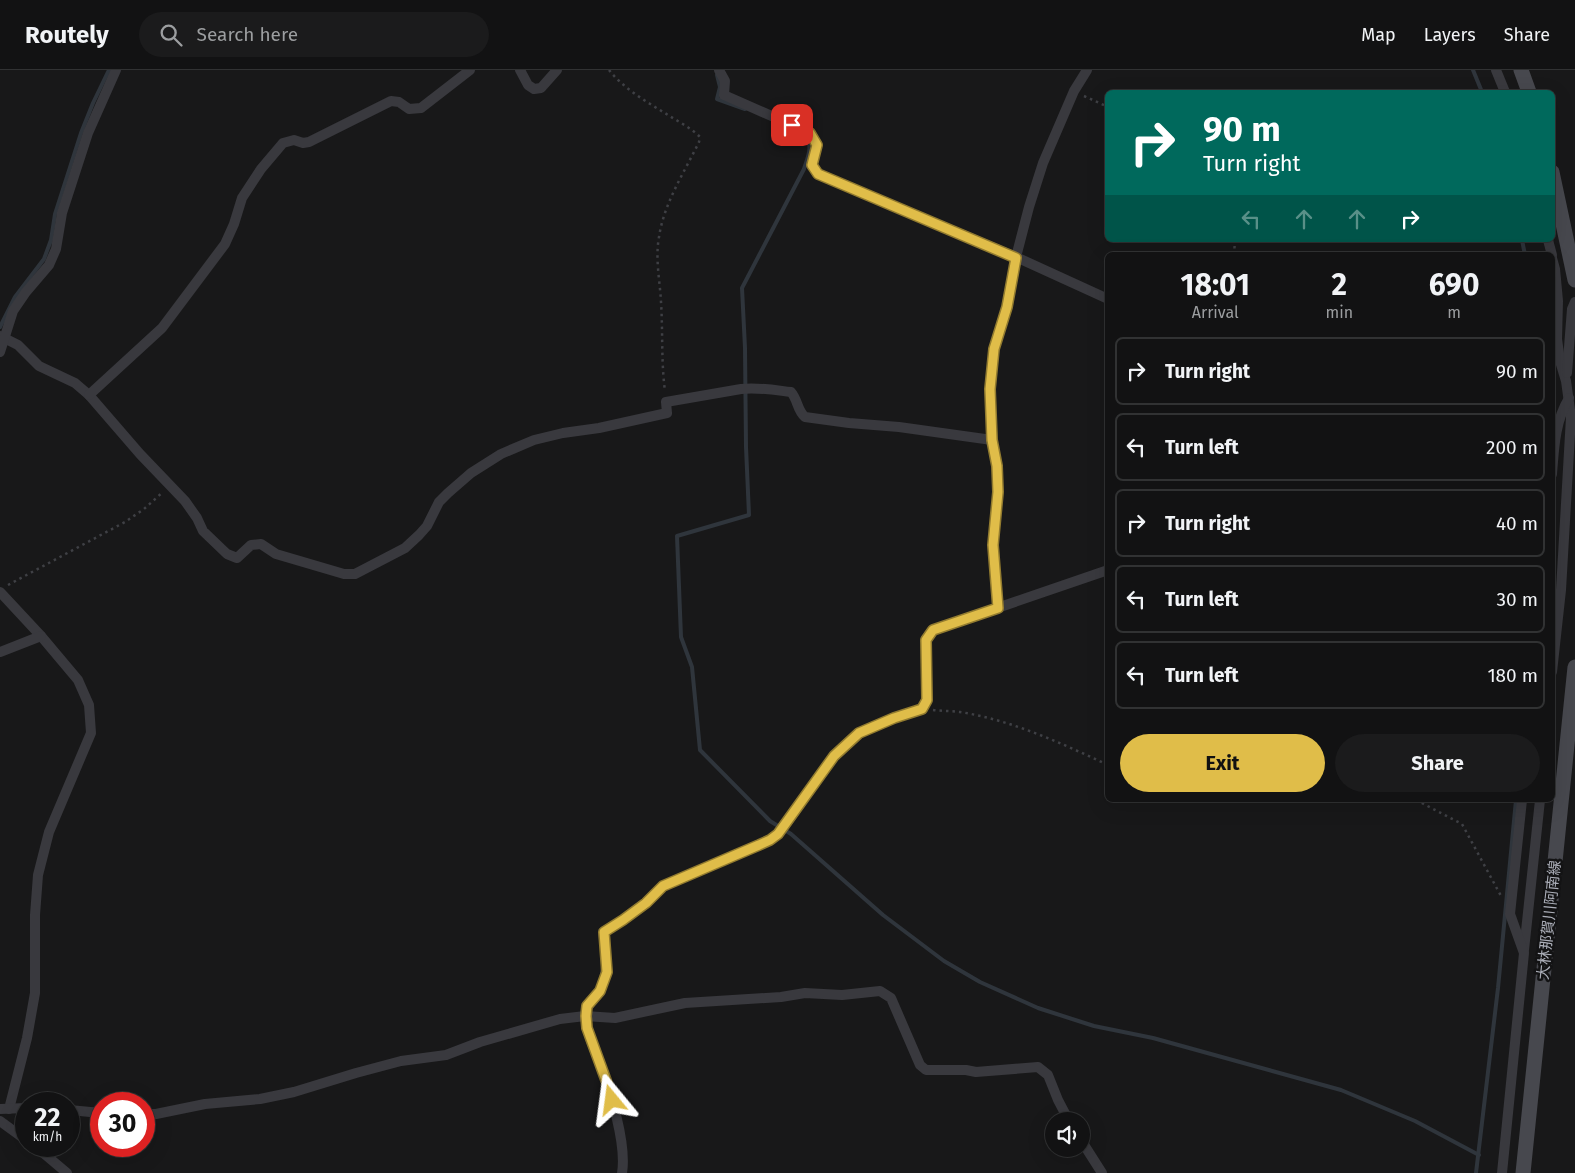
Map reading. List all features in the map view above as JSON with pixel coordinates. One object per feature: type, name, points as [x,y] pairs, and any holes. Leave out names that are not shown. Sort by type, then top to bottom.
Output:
[{"type":"main road","points":[[1521,70],[1528,90]]},
{"type":"main road","points":[[1555,186],[1575,280]]},
{"type":"main road","name":"大林那賀川阿南線","points":[[1523,1173],[1575,667]]},
{"type":"street","points":[[0,352],[2,337],[13,311],[49,265],[56,249],[62,213],[88,133],[116,70]]},
{"type":"street","points":[[89,395],[162,328],[225,244],[234,224],[242,198],[260,170],[283,143],[294,140],[303,143],[309,142],[391,101],[399,102],[409,109],[421,108],[470,70]]},
{"type":"street","points":[[520,70],[528,84],[534,89],[541,88],[557,70]]},
{"type":"street","points":[[719,70],[724,81],[724,95],[810,133],[817,145],[812,165],[818,174],[1016,258],[1105,299]]},
{"type":"street","points":[[998,608],[993,545],[998,492],[997,466],[992,440],[990,389],[994,349],[1007,307],[1016,258],[1029,207],[1043,163],[1074,91],[1087,70]]},
{"type":"street","points":[[1496,70],[1504,90]]},
{"type":"street","points":[[1555,279],[1558,301],[1557,339],[1560,361],[1569,397],[1571,417],[1561,590],[1555,645]]},
{"type":"street","points":[[1566,382],[1572,309],[1575,302]]},
{"type":"street","points":[[2,337],[18,345],[39,366],[75,383],[89,395],[140,454],[185,500],[203,531],[227,554],[237,558],[252,545],[261,544],[276,554],[344,574],[355,574],[405,548],[420,535],[427,526],[439,502],[448,493],[471,473],[500,454],[534,440],[667,413],[666,402],[741,389],[771,389],[791,392],[804,417],[899,427],[992,440]]},
{"type":"street","points":[[1555,437],[1563,407],[1569,397]]},
{"type":"street","points":[[622,1173],[620,1135],[607,1083],[587,1028],[586,1016],[587,1006],[600,991],[607,972],[604,932],[646,903],[663,886],[770,840],[786,824],[834,756],[859,733],[894,718],[922,709],[927,700],[926,640],[933,630],[1105,571]]},
{"type":"street","points":[[3,589],[78,680],[89,705],[91,733],[49,832],[38,875],[35,915],[35,993],[27,1038],[4,1109]]},
{"type":"street","points":[[0,652],[41,636]]},
{"type":"street","points":[[1522,802],[1510,914],[1524,953]]},
{"type":"street","points":[[1502,1173],[1540,802]]},
{"type":"street","points":[[155,1114],[205,1104],[260,1099],[294,1092],[401,1061],[446,1054],[560,1019],[586,1016],[615,1018],[685,1003],[781,997],[805,993],[842,995],[880,991],[891,998],[920,1065],[926,1070],[966,1070],[976,1072],[1038,1067],[1048,1075],[1064,1112]]},
{"type":"street","points":[[0,1121],[15,1132]]},
{"type":"street","points":[[1090,1154],[1102,1173]]},
{"type":"street","points":[[48,1157],[67,1173]]},
{"type":"path","points":[[609,70],[619,82],[661,111],[695,131],[700,137],[669,201],[659,237],[657,259],[661,303],[662,370],[666,402]]},
{"type":"path","points":[[1074,91],[1105,106]]},
{"type":"path","points":[[3,589],[144,510],[169,484]]},
{"type":"path","points":[[922,709],[960,712],[997,721],[1024,730],[1105,764]]},
{"type":"path","points":[[1420,802],[1462,824],[1510,914]]},
{"type":"waterway","points":[[0,327],[15,297],[44,259],[51,240],[55,214],[81,133],[109,70]]},
{"type":"waterway","points":[[1473,70],[1481,90]]},
{"type":"waterway","points":[[717,75],[720,87],[717,99],[745,109]]},
{"type":"waterway","points":[[804,134],[809,143],[804,169],[742,288],[749,515],[677,536],[681,637],[692,667],[700,750],[770,821],[791,834],[883,915],[944,961],[980,982],[1038,1008],[1094,1026],[1153,1038],[1341,1090],[1415,1121],[1479,1155]]},
{"type":"waterway","points":[[1522,242],[1524,252]]},
{"type":"waterway","points":[[1476,1173],[1498,988],[1516,802]]},
{"type":"route","points":[[612,1100],[587,1028],[586,1016],[587,1006],[600,991],[607,972],[604,932],[646,903],[663,886],[759,845],[778,834],[834,756],[859,733],[894,718],[922,709],[927,700],[926,640],[933,630],[998,608],[993,545],[998,492],[997,466],[992,440],[990,389],[994,349],[1007,307],[1016,258],[818,174],[812,165],[817,145],[810,133],[792,125]]}]
